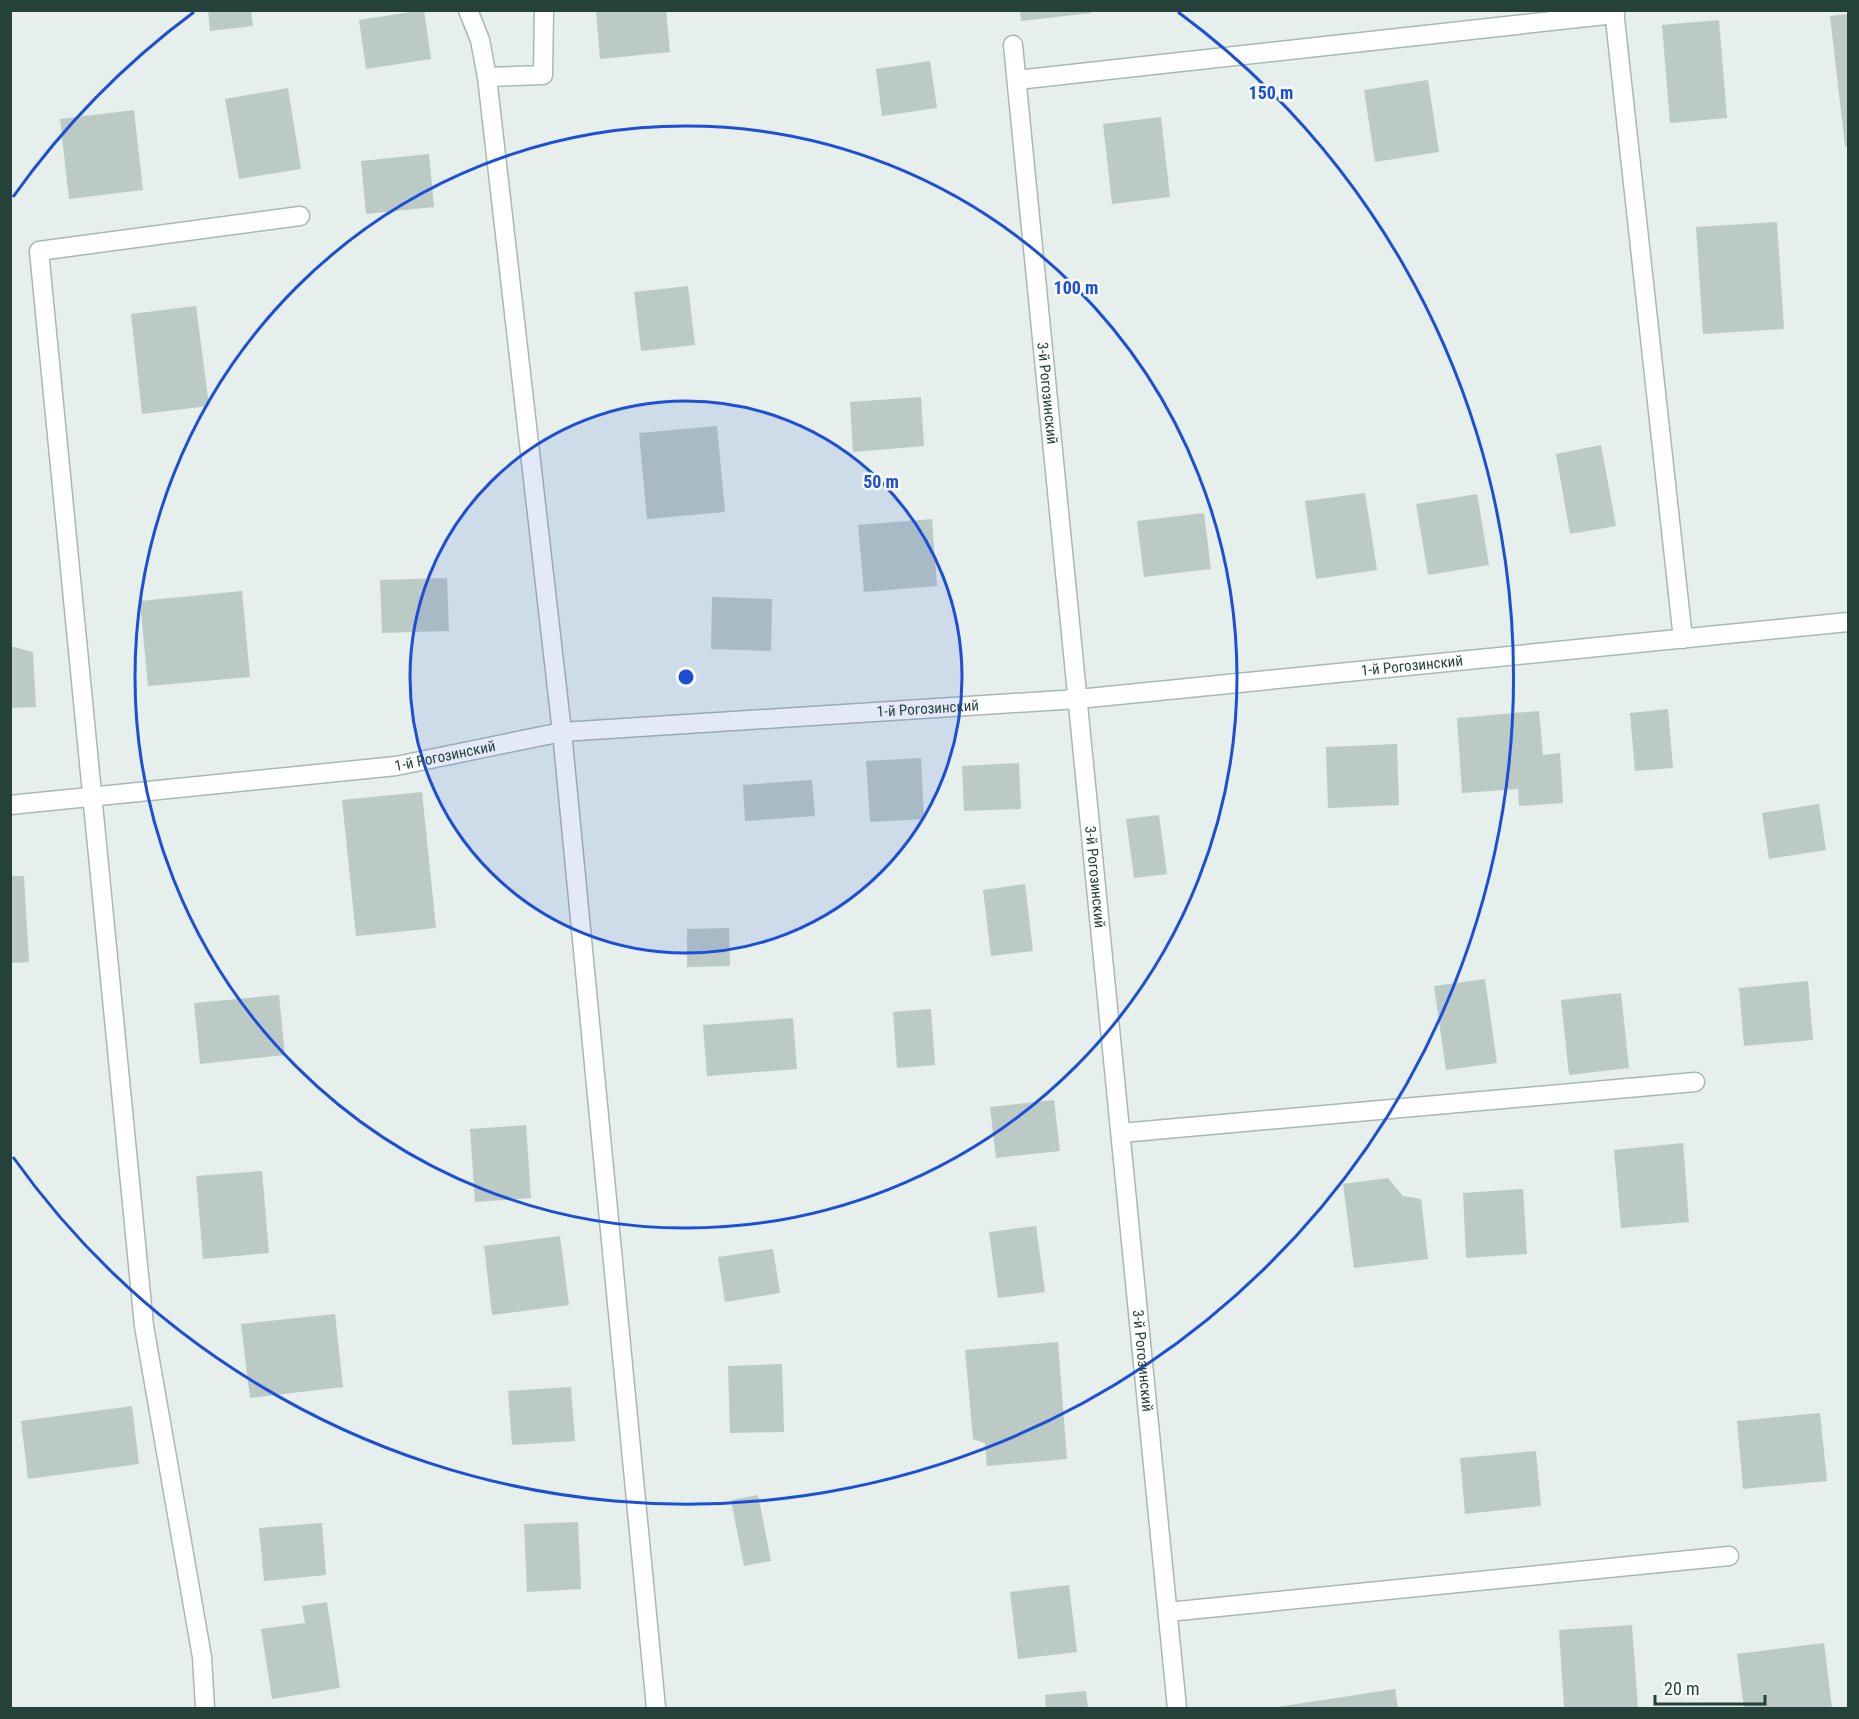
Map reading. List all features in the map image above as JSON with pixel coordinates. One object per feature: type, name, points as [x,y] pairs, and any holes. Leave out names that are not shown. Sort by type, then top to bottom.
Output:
[{"type":"street","points":[[468,10],[480,40],[487,77],[562,732],[656,1708]]},
{"type":"street","points":[[487,77],[543,75],[544,10]]},
{"type":"street","points":[[1017,80],[1615,12],[1683,639]]},
{"type":"street","name":"3-й Рогозинский","points":[[1013,45],[1178,1708]]},
{"type":"street","points":[[205,1708],[202,1657],[144,1326],[39,251],[300,216]]},
{"type":"street","name":"1-й Рогозинский","points":[[10,805],[396,766],[562,732],[1078,699],[1848,622]]},
{"type":"street","points":[[1121,1133],[1695,1082]]},
{"type":"street","points":[[1168,1612],[1729,1556]]},
{"type":"building","points":[[208,10],[251,10],[253,26],[210,31]]},
{"type":"building","points":[[424,10],[431,59],[366,69],[359,20]]},
{"type":"building","points":[[596,10],[666,10],[670,52],[600,59]]},
{"type":"building","points":[[1020,10],[1091,10],[1091,13],[1021,21]]},
{"type":"building","points":[[1848,14],[1848,146],[1845,146],[1830,16]]},
{"type":"building","points":[[1719,20],[1727,118],[1670,123],[1662,25]]},
{"type":"building","points":[[930,61],[937,108],[882,116],[876,69]]},
{"type":"building","points":[[1428,80],[1439,152],[1375,162],[1364,90]]},
{"type":"building","points":[[288,88],[301,169],[239,179],[225,99]]},
{"type":"building","points":[[134,110],[143,190],[69,199],[60,119]]},
{"type":"building","points":[[1161,117],[1170,197],[1112,204],[1103,124]]},
{"type":"building","points":[[429,154],[434,207],[366,214],[361,161]]},
{"type":"building","points":[[1777,222],[1784,329],[1703,334],[1696,227]]},
{"type":"building","points":[[688,286],[695,345],[641,351],[634,292]]},
{"type":"building","points":[[196,306],[209,406],[142,414],[131,314]]},
{"type":"building","points":[[921,397],[924,446],[853,452],[850,402]]},
{"type":"building","points":[[717,426],[725,512],[647,519],[639,433]]},
{"type":"building","points":[[1601,445],[1616,526],[1570,534],[1556,454]]},
{"type":"building","points":[[1365,493],[1377,570],[1316,579],[1305,501]]},
{"type":"building","points":[[1477,494],[1489,565],[1428,575],[1416,504]]},
{"type":"building","points":[[1204,513],[1211,569],[1144,577],[1137,521]]},
{"type":"building","points":[[932,519],[937,586],[864,592],[858,525]]},
{"type":"building","points":[[447,578],[449,631],[382,633],[380,580]]},
{"type":"building","points":[[242,591],[250,677],[148,686],[140,601]]},
{"type":"building","points":[[712,597],[772,599],[771,651],[711,649]]},
{"type":"building","points":[[10,646],[33,652],[36,707],[10,708]]},
{"type":"building","points":[[1668,709],[1673,768],[1635,771],[1630,713]]},
{"type":"building","points":[[1539,711],[1543,755],[1560,753],[1563,803],[1519,806],[1518,789],[1462,793],[1457,718]]},
{"type":"building","points":[[1397,744],[1399,805],[1328,808],[1326,747]]},
{"type":"building","points":[[921,758],[924,819],[870,822],[866,761]]},
{"type":"building","points":[[1019,763],[1021,809],[964,811],[962,766]]},
{"type":"building","points":[[812,780],[815,816],[745,821],[743,785]]},
{"type":"building","points":[[422,792],[436,928],[356,936],[342,800]]},
{"type":"building","points":[[1819,804],[1826,850],[1769,859],[1762,813]]},
{"type":"building","points":[[1159,815],[1167,874],[1134,878],[1126,819]]},
{"type":"building","points":[[10,876],[24,876],[29,962],[10,963]]},
{"type":"building","points":[[1025,884],[1033,951],[991,956],[983,890]]},
{"type":"building","points":[[729,928],[730,966],[687,967],[687,929]]},
{"type":"building","points":[[1485,979],[1497,1063],[1446,1070],[1434,986]]},
{"type":"building","points":[[1808,981],[1813,1040],[1744,1046],[1739,988]]},
{"type":"building","points":[[1621,993],[1629,1068],[1569,1075],[1561,1000]]},
{"type":"building","points":[[279,995],[285,1055],[200,1064],[194,1003]]},
{"type":"building","points":[[931,1009],[935,1065],[897,1068],[893,1012]]},
{"type":"building","points":[[793,1018],[797,1069],[707,1076],[703,1025]]},
{"type":"building","points":[[1054,1100],[1060,1151],[996,1158],[990,1107]]},
{"type":"building","points":[[526,1125],[531,1198],[475,1202],[470,1129]]},
{"type":"building","points":[[1683,1143],[1689,1222],[1621,1228],[1614,1150]]},
{"type":"building","points":[[262,1171],[269,1253],[203,1259],[196,1176]]},
{"type":"building","points":[[1388,1178],[1403,1196],[1421,1199],[1428,1259],[1354,1268],[1343,1184]]},
{"type":"building","points":[[1523,1189],[1527,1254],[1466,1258],[1463,1193]]},
{"type":"building","points":[[1036,1226],[1045,1292],[998,1298],[989,1232]]},
{"type":"building","points":[[560,1236],[569,1305],[492,1315],[484,1246]]},
{"type":"building","points":[[773,1249],[780,1293],[725,1302],[718,1257]]},
{"type":"building","points":[[335,1314],[343,1387],[250,1398],[241,1324]]},
{"type":"building","points":[[1058,1342],[1067,1459],[987,1466],[985,1443],[973,1439],[965,1350]]},
{"type":"building","points":[[782,1364],[784,1432],[730,1433],[728,1366]]},
{"type":"building","points":[[571,1387],[575,1441],[512,1445],[508,1391]]},
{"type":"building","points":[[132,1406],[139,1464],[28,1479],[21,1421]]},
{"type":"building","points":[[1820,1413],[1827,1481],[1743,1489],[1737,1421]]},
{"type":"building","points":[[1536,1451],[1541,1506],[1465,1514],[1460,1458]]},
{"type":"building","points":[[758,1495],[771,1561],[744,1566],[731,1500]]},
{"type":"building","points":[[578,1522],[581,1589],[527,1592],[524,1524]]},
{"type":"building","points":[[322,1523],[326,1575],[264,1581],[259,1528]]},
{"type":"building","points":[[1069,1585],[1077,1652],[1018,1659],[1010,1592]]},
{"type":"building","points":[[327,1602],[340,1688],[272,1699],[261,1629],[305,1623],[302,1606]]},
{"type":"building","points":[[1632,1625],[1638,1708],[1564,1708],[1559,1630]]},
{"type":"building","points":[[1824,1643],[1832,1708],[1744,1708],[1737,1654]]},
{"type":"building","points":[[1395,1689],[1398,1708],[1277,1708],[1277,1707]]},
{"type":"building","points":[[1086,1691],[1088,1708],[1046,1708],[1045,1695]]}]
